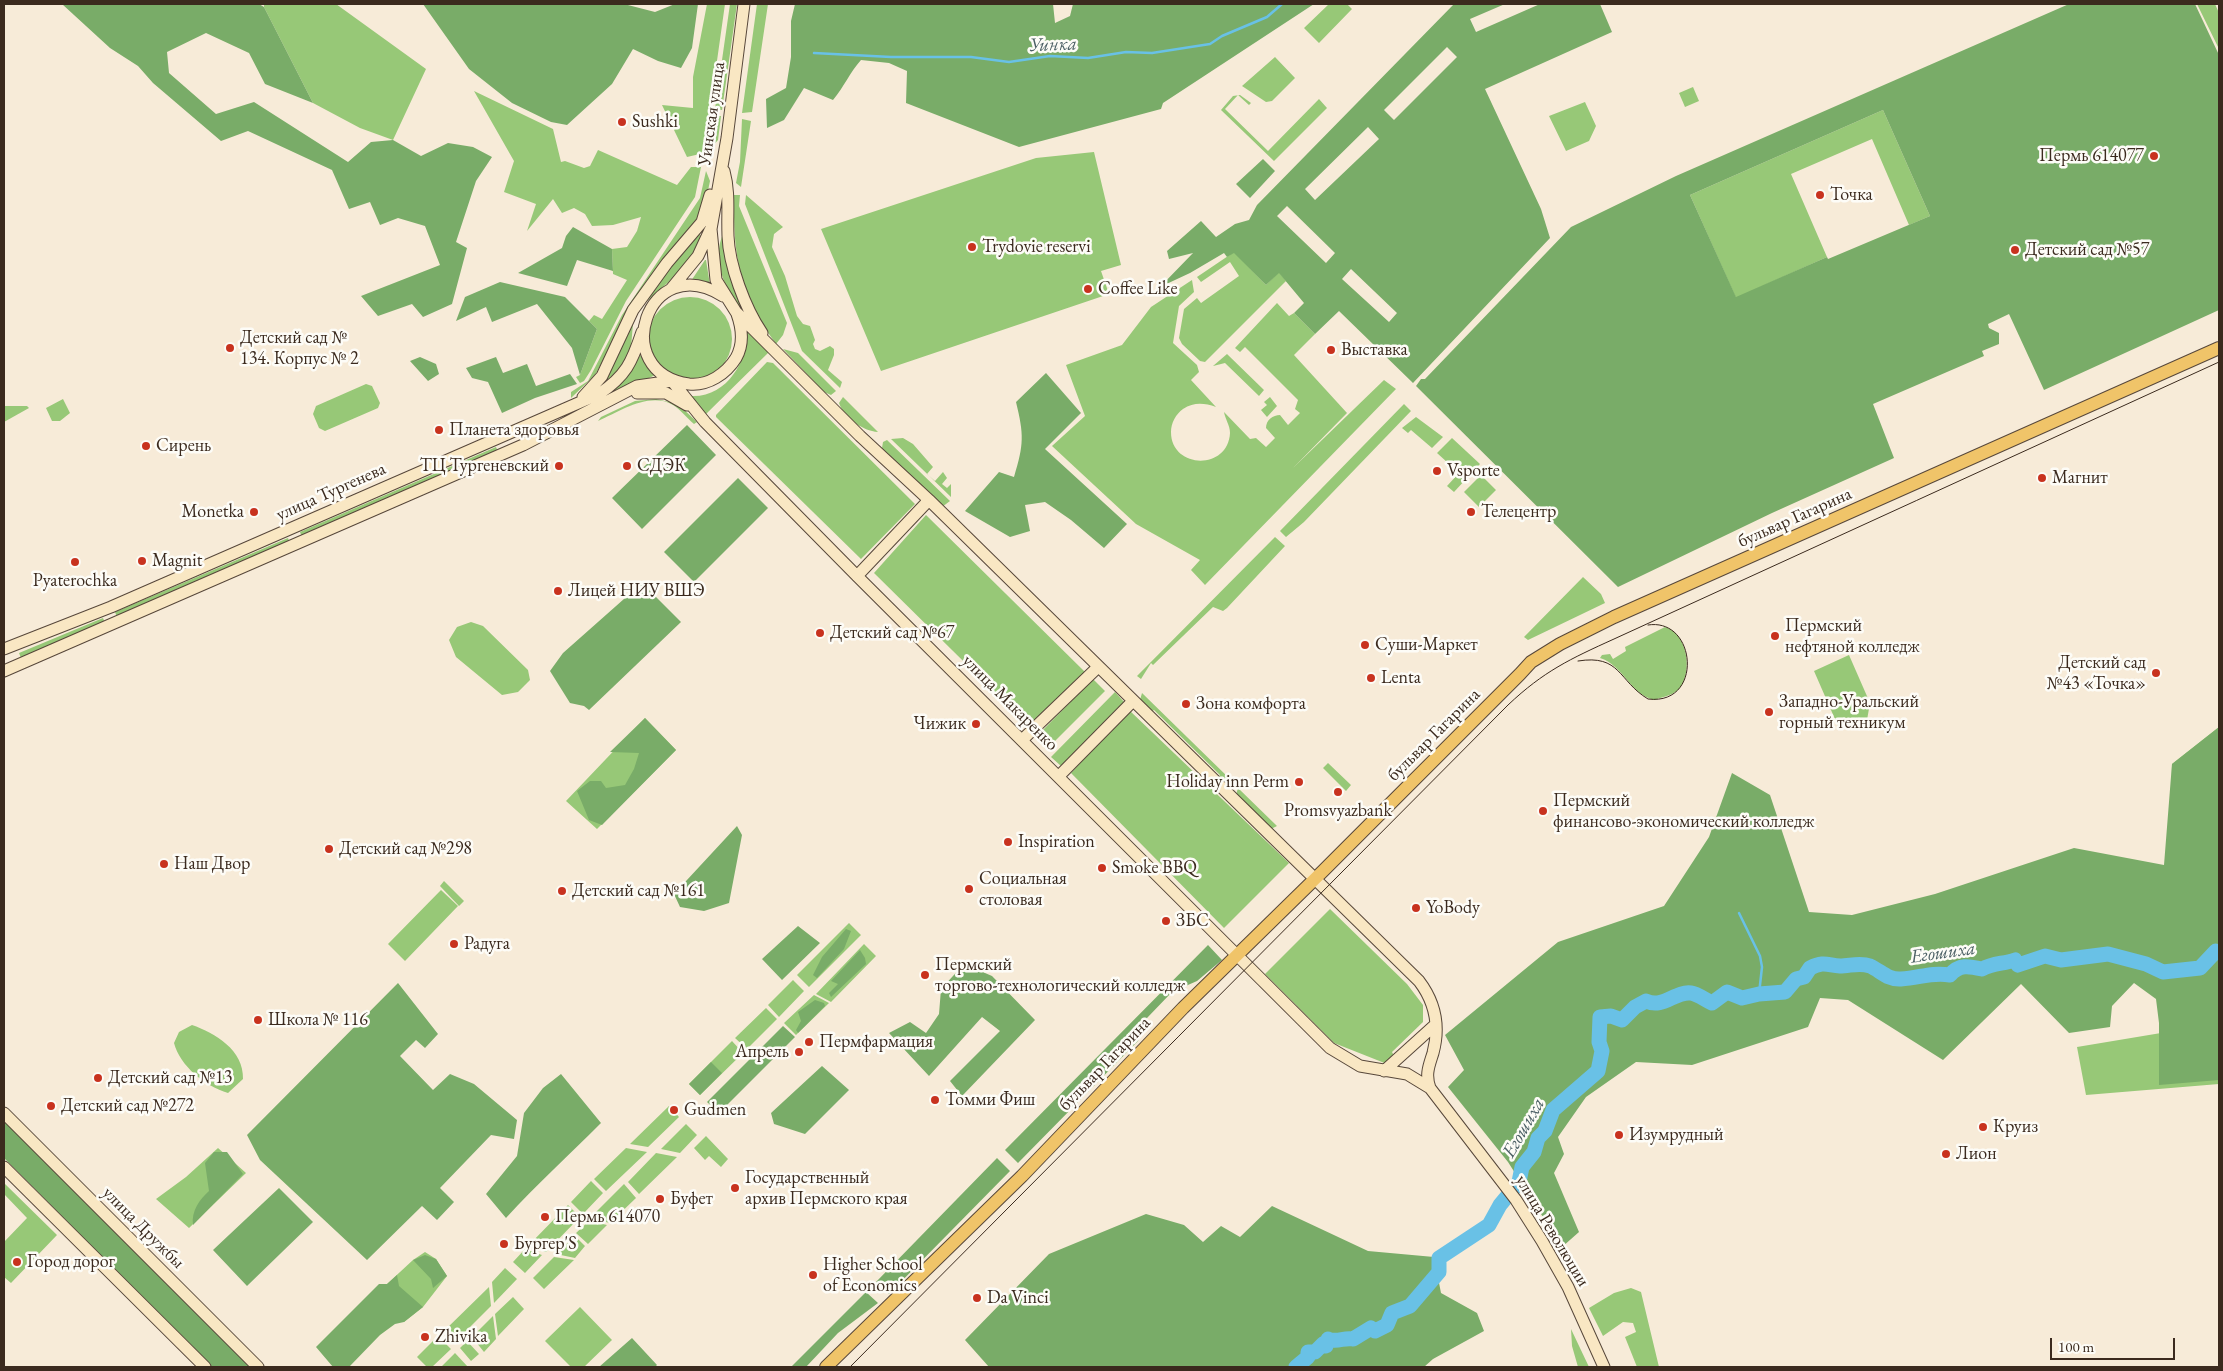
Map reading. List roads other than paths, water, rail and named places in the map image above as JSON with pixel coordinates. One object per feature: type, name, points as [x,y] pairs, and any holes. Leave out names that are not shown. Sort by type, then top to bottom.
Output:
[{"type":"main road","name":"Уинская улица","points":[[711,229],[723,167],[744,4]]},
{"type":"main road","points":[[723,167],[728,187],[728,236],[733,267],[759,329],[770,345]]},
{"type":"main road","points":[[577,403],[602,376],[633,310],[645,292],[702,222],[713,183],[723,167]]},
{"type":"main road","points":[[670,291],[698,256],[711,229]]},
{"type":"main road","points":[[711,229],[716,280],[725,298],[736,312],[860,436],[929,500],[1097,668],[1419,982],[1433,1007],[1436,1024],[1436,1038],[1427,1069],[1427,1079],[1430,1088]]},
{"type":"main road","points":[[725,298],[711,288],[694,285],[677,287],[662,295],[651,307],[642,332],[647,356],[655,368],[672,381],[693,384],[707,382],[720,376],[730,367],[738,355],[741,327],[736,312]]},
{"type":"main road","name":"улица Тургенева","points":[[8,648],[107,609],[599,394],[622,377],[632,361],[642,332]]},
{"type":"main road","name":"бульвар Гагарина","points":[[826,1367],[1016,1183],[1119,1073],[1531,662],[1560,644],[2219,348]]},
{"type":"main road","name":"улица Тургенева","points":[[4,672],[509,451],[637,386],[672,381]]},
{"type":"main road","name":"улица Макаренко","points":[[672,381],[704,422],[856,576],[1238,955]]},
{"type":"main road","points":[[615,398],[639,392],[666,393],[682,400],[704,422]]},
{"type":"main road","points":[[503,436],[509,451]]},
{"type":"main road","points":[[856,576],[929,500]]},
{"type":"main road","points":[[290,528],[296,545]]},
{"type":"main road","points":[[107,609],[114,624]]},
{"type":"main road","points":[[8,648],[18,665]]},
{"type":"main road","points":[[1022,740],[1097,668]]},
{"type":"main road","points":[[1059,776],[1132,702]]},
{"type":"main road","name":"улица Революции","points":[[1238,955],[1330,1048],[1360,1066],[1407,1074],[1430,1088],[1516,1200],[1568,1287],[1606,1367]]},
{"type":"main road","points":[[1384,1071],[1436,1024]]},
{"type":"main road","name":"улица Дружбы","points":[[4,1113],[258,1367]]},
{"type":"main road","points":[[4,1167],[205,1367]]},
{"type":"waterway","name":"Уинка","points":[[814,53],[891,57],[971,57],[1009,62],[1050,56],[1088,58],[1126,52],[1152,53],[1210,44],[1222,36],[1267,17],[1282,4]]},
{"type":"waterway","points":[[1739,913],[1760,956],[1762,967],[1759,994]]},
{"type":"waterway","name":"Егошиха","points":[[1296,1367],[1308,1357],[1308,1352],[1315,1352],[1323,1344],[1326,1346],[1328,1339],[1353,1339],[1371,1328],[1375,1331],[1387,1325],[1392,1313],[1410,1306],[1439,1272],[1439,1258],[1489,1225],[1500,1205],[1519,1182],[1522,1167],[1534,1152],[1538,1138],[1545,1131],[1553,1110],[1598,1071],[1602,1051],[1599,1042],[1600,1017],[1611,1016],[1622,1020],[1635,1007],[1646,1001],[1658,1003],[1685,993],[1691,993],[1712,1003],[1727,992],[1742,998],[1759,994],[1785,992],[1796,979],[1804,977],[1810,968],[1822,964],[1840,966],[1866,965],[1888,977],[1901,979],[1943,974],[1950,975],[1961,967],[1982,969],[2015,960],[2018,965],[2045,956],[2061,960],[2108,954],[2146,964],[2163,972],[2200,968],[2216,951],[2219,952]]},
{"type":"tram line","points":[[850,1367],[1508,705],[1546,674],[1598,646],[2219,362]]},
{"type":"tram line","points":[[1578,661],[1603,661],[1611,665],[1638,692],[1648,699],[1666,698],[1679,689],[1686,677],[1687,662],[1684,647],[1677,634],[1664,626],[1648,625]]},
{"type":"place","name":"Sushki","points":[[622,122]]},
{"type":"place","name":"Пермь 614077","points":[[2154,156]]},
{"type":"place","name":"Точка","points":[[1820,195]]},
{"type":"place","name":"Trydovie reservi","points":[[972,247]]},
{"type":"place","name":"Детский сад №57","points":[[2015,250]]},
{"type":"place","name":"Coffee Like","points":[[1088,289]]},
{"type":"place","name":"Детский сад № 134. Корпус № 2","points":[[230,348]]},
{"type":"place","name":"Выставка","points":[[1331,350]]},
{"type":"place","name":"Планета здоровья","points":[[439,430]]},
{"type":"place","name":"Сирень","points":[[146,446]]},
{"type":"place","name":"ТЦ Тургеневский","points":[[559,466]]},
{"type":"place","name":"СДЭК","points":[[627,466]]},
{"type":"place","name":"Vsporte","points":[[1437,471]]},
{"type":"place","name":"Магнит","points":[[2042,478]]},
{"type":"place","name":"Monetka","points":[[254,512]]},
{"type":"place","name":"Телецентр","points":[[1471,512]]},
{"type":"place","name":"Magnit","points":[[142,561]]},
{"type":"place","name":"Pyaterochka","points":[[75,562]]},
{"type":"place","name":"Лицей НИУ ВШЭ","points":[[558,591]]},
{"type":"place","name":"Детский сад №67","points":[[820,633]]},
{"type":"place","name":"Пермский нефтяной колледж","points":[[1775,636]]},
{"type":"place","name":"Суши-Маркет","points":[[1365,645]]},
{"type":"place","name":"Детский сад №43 «Точка»","points":[[2156,673]]},
{"type":"place","name":"Lenta","points":[[1371,678]]},
{"type":"place","name":"Зона комфорта","points":[[1186,704]]},
{"type":"place","name":"Западно-Уральский горный техникум","points":[[1769,712]]},
{"type":"place","name":"Чижик","points":[[976,724]]},
{"type":"place","name":"Holiday inn Perm","points":[[1299,782]]},
{"type":"place","name":"Promsvyazbank","points":[[1338,792]]},
{"type":"place","name":"Пермский финансово-экономический колледж","points":[[1543,811]]},
{"type":"place","name":"Inspiration","points":[[1008,842]]},
{"type":"place","name":"Детский сад №298","points":[[329,849]]},
{"type":"place","name":"Наш Двор","points":[[164,864]]},
{"type":"place","name":"Smoke BBQ","points":[[1102,868]]},
{"type":"place","name":"Социальная столовая","points":[[969,889]]},
{"type":"place","name":"Детский сад №161","points":[[562,891]]},
{"type":"place","name":"YoBody","points":[[1416,908]]},
{"type":"place","name":"ЗБС","points":[[1166,921]]},
{"type":"place","name":"Радуга","points":[[454,944]]},
{"type":"place","name":"Пермский торгово-технологический колледж","points":[[925,975]]},
{"type":"place","name":"Школа № 116","points":[[258,1020]]},
{"type":"place","name":"Пермфармация","points":[[809,1042]]},
{"type":"place","name":"Апрель","points":[[799,1052]]},
{"type":"place","name":"Детский сад №13","points":[[98,1078]]},
{"type":"place","name":"Томми Фиш","points":[[935,1100]]},
{"type":"place","name":"Детский сад №272","points":[[51,1106]]},
{"type":"place","name":"Gudmen","points":[[674,1110]]},
{"type":"place","name":"Круиз","points":[[1983,1127]]},
{"type":"place","name":"Изумрудный","points":[[1619,1135]]},
{"type":"place","name":"Лион","points":[[1946,1154]]},
{"type":"place","name":"Государственный архив Пермского края","points":[[735,1188]]},
{"type":"place","name":"Буфет","points":[[660,1199]]},
{"type":"place","name":"Пермь 614070","points":[[545,1217]]},
{"type":"place","name":"Бургер'S","points":[[504,1244]]},
{"type":"place","name":"Город дорог","points":[[17,1262]]},
{"type":"place","name":"Higher School of Economics","points":[[813,1275]]},
{"type":"place","name":"Da Vinci","points":[[977,1298]]},
{"type":"place","name":"Zhivika","points":[[425,1337]]}]
